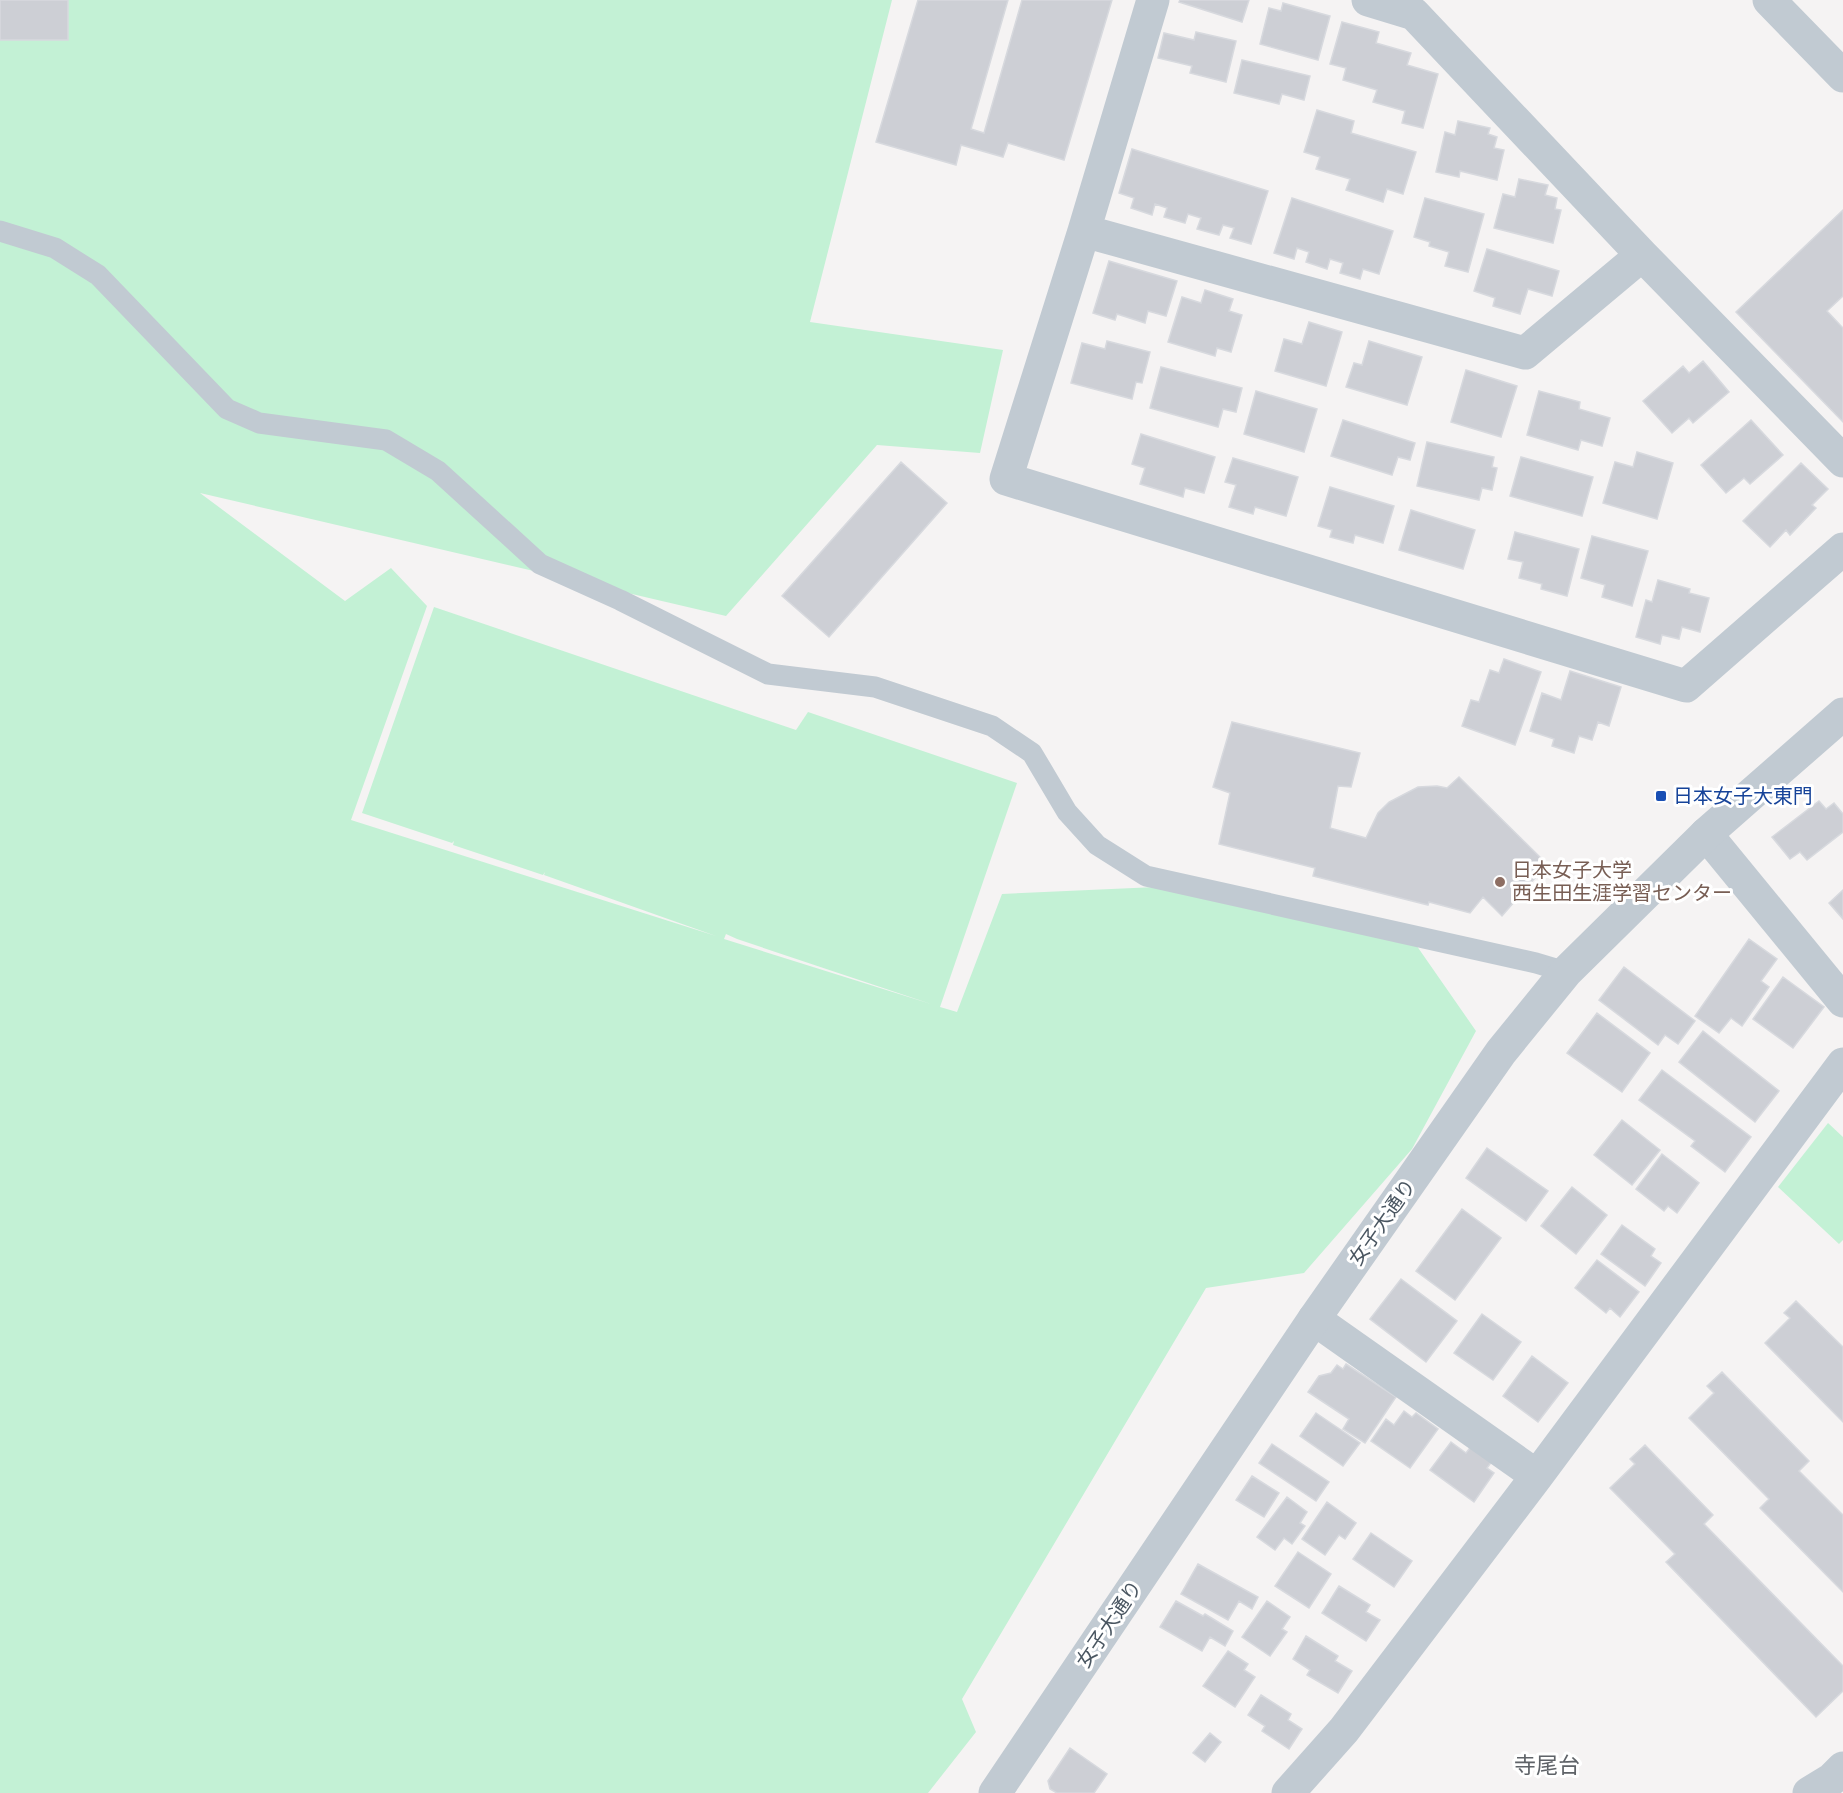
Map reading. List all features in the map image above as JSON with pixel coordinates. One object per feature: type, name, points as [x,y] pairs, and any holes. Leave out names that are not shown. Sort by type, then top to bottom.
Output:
[{"type":"street","points":[[1153,0],[1084,231],[1006,479],[1686,686],[1843,549]]},
{"type":"street","points":[[1368,0],[1416,7],[1642,255],[1843,461]]},
{"type":"street","points":[[1768,0],[1843,76]]},
{"type":"street","points":[[1084,231],[1525,353],[1642,255]]},
{"type":"street","name":"女子大通り","points":[[998,1792],[1314,1319],[1501,1052],[1566,972],[1706,834],[1843,714]]},
{"type":"street","points":[[1706,834],[1843,1001]]},
{"type":"street","points":[[1288,1793],[1344,1730],[1537,1476],[1843,1064]]},
{"type":"street","points":[[1314,1319],[1537,1476]]},
{"type":"lane","points":[[0,231],[55,248],[98,275],[226,409],[259,423],[386,440],[438,471],[540,564],[620,600],[768,674],[874,687],[992,726],[1032,753],[1067,812],[1096,844],[1146,876],[1536,963],[1566,972]]},
{"type":"green space","points":[[68,0],[892,0],[810,322],[1003,350],[980,453],[877,445],[726,616],[200,493],[345,601],[391,568],[427,606],[351,820],[716,936],[544,875],[545,872],[543,875],[453,845],[454,841],[452,843],[362,813],[434,607],[796,730],[808,712],[1017,783],[940,1007],[957,1012],[1002,894],[1201,885],[1412,939],[1476,1031],[1412,1149],[1304,1273],[1206,1288],[962,1699],[976,1732],[928,1793],[0,1793],[0,40]],"holes":[[[726,934],[931,1004],[724,939]]]},
{"type":"green space","points":[[1828,1123],[1843,1137],[1843,1240],[1839,1244],[1778,1187]]},
{"type":"building","points":[[0,0],[68,0],[68,40],[0,40]]},
{"type":"building","points":[[918,0],[1008,0],[971,129],[984,133],[1022,0],[1112,0],[1064,160],[1008,143],[1003,157],[961,145],[956,165],[876,142]]},
{"type":"building","points":[[1180,0],[1249,0],[1242,22],[1179,2]]},
{"type":"building","points":[[1283,3],[1330,16],[1318,60],[1260,44],[1269,8],[1281,11]]},
{"type":"building","points":[[1342,22],[1379,32],[1376,43],[1411,53],[1407,65],[1438,74],[1423,128],[1402,123],[1405,111],[1373,102],[1377,90],[1343,80],[1346,68],[1330,64]]},
{"type":"building","points":[[1196,32],[1236,41],[1226,82],[1190,73],[1192,66],[1158,58],[1164,33],[1194,40]]},
{"type":"building","points":[[1242,60],[1310,76],[1304,100],[1282,94],[1279,104],[1234,93]]},
{"type":"building","points":[[1317,110],[1354,121],[1351,133],[1416,152],[1403,194],[1387,189],[1383,202],[1346,190],[1350,179],[1316,169],[1320,157],[1304,152]]},
{"type":"building","points":[[1458,121],[1490,128],[1488,134],[1497,137],[1494,148],[1504,150],[1497,180],[1460,171],[1459,177],[1436,172],[1445,132],[1455,135]]},
{"type":"building","points":[[1132,149],[1268,191],[1251,244],[1230,238],[1234,228],[1223,225],[1219,235],[1197,229],[1201,218],[1188,214],[1185,223],[1164,217],[1167,208],[1155,204],[1152,215],[1131,208],[1134,198],[1119,193]]},
{"type":"building","points":[[1519,179],[1548,185],[1545,195],[1557,198],[1555,209],[1561,210],[1553,243],[1494,228],[1503,194],[1515,197]]},
{"type":"building","points":[[1292,198],[1393,231],[1379,274],[1363,269],[1360,279],[1340,273],[1343,263],[1330,259],[1327,269],[1306,262],[1309,252],[1297,248],[1294,259],[1274,253]]},
{"type":"building","points":[[1425,198],[1484,214],[1468,272],[1445,266],[1449,252],[1429,246],[1430,242],[1414,237]]},
{"type":"building","points":[[1843,210],[1843,296],[1827,311],[1843,328],[1843,422],[1736,312]]},
{"type":"building","points":[[1487,249],[1559,271],[1552,296],[1528,289],[1520,314],[1493,306],[1495,298],[1474,291]]},
{"type":"building","points":[[1109,261],[1177,281],[1166,316],[1148,311],[1145,323],[1117,314],[1115,320],[1093,313]]},
{"type":"building","points":[[1205,290],[1233,299],[1229,311],[1242,315],[1231,352],[1217,348],[1215,356],[1168,342],[1182,297],[1201,303]]},
{"type":"building","points":[[1309,322],[1342,332],[1326,386],[1275,371],[1284,339],[1302,344]]},
{"type":"building","points":[[1107,341],[1150,352],[1142,383],[1136,382],[1132,399],[1071,383],[1082,343],[1105,349]]},
{"type":"building","points":[[1369,341],[1422,357],[1407,405],[1346,387],[1354,363],[1362,365]]},
{"type":"building","points":[[1703,361],[1729,392],[1693,423],[1689,418],[1672,433],[1643,401],[1683,366],[1689,373]]},
{"type":"building","points":[[1161,367],[1242,388],[1236,412],[1223,409],[1218,427],[1150,408]]},
{"type":"building","points":[[1466,370],[1517,386],[1501,437],[1451,422]]},
{"type":"building","points":[[1256,391],[1317,409],[1304,452],[1244,434]]},
{"type":"building","points":[[1539,391],[1580,402],[1579,409],[1610,418],[1602,446],[1581,440],[1578,450],[1527,435]]},
{"type":"building","points":[[1343,420],[1415,443],[1410,460],[1398,457],[1392,475],[1331,456]]},
{"type":"building","points":[[1751,420],[1783,455],[1750,484],[1744,478],[1726,493],[1701,465]]},
{"type":"building","points":[[1141,434],[1215,457],[1204,493],[1185,488],[1183,497],[1140,484],[1145,468],[1132,464]]},
{"type":"building","points":[[1427,442],[1494,457],[1492,467],[1497,468],[1492,490],[1482,488],[1479,500],[1417,486]]},
{"type":"building","points":[[1637,452],[1673,463],[1657,519],[1603,503],[1615,462],[1633,467]]},
{"type":"building","points":[[1521,457],[1593,477],[1582,516],[1510,496]]},
{"type":"building","points":[[1233,458],[1298,477],[1286,516],[1255,507],[1253,514],[1229,507],[1236,485],[1225,482]]},
{"type":"building","points":[[901,462],[947,503],[829,637],[782,596]]},
{"type":"building","points":[[1801,463],[1828,489],[1812,505],[1816,508],[1790,535],[1786,530],[1770,547],[1743,521]]},
{"type":"building","points":[[1330,487],[1394,506],[1383,543],[1355,535],[1353,543],[1330,537],[1332,530],[1318,526]]},
{"type":"building","points":[[1411,510],[1475,530],[1463,569],[1399,550]]},
{"type":"building","points":[[1515,532],[1579,549],[1567,596],[1541,589],[1542,584],[1519,578],[1523,562],[1508,559]]},
{"type":"building","points":[[1592,536],[1648,551],[1632,606],[1602,597],[1605,585],[1581,578]]},
{"type":"building","points":[[1658,580],[1690,589],[1689,593],[1709,598],[1700,632],[1682,627],[1679,639],[1662,635],[1660,644],[1636,637],[1646,600],[1652,602]]},
{"type":"building","points":[[1504,659],[1541,672],[1515,745],[1462,726],[1471,700],[1479,702],[1490,670],[1499,673]]},
{"type":"building","points":[[1570,671],[1621,687],[1609,726],[1598,722],[1592,740],[1579,736],[1574,753],[1552,746],[1554,739],[1530,731],[1542,693],[1561,700]]},
{"type":"building","points":[[1232,722],[1360,753],[1351,787],[1338,786],[1330,828],[1366,838],[1378,813],[1389,802],[1418,787],[1447,788],[1459,777],[1547,864],[1502,916],[1483,897],[1470,913],[1429,902],[1428,905],[1313,876],[1315,868],[1219,844],[1230,793],[1213,787]]},
{"type":"building","points":[[1819,801],[1826,809],[1834,803],[1843,814],[1843,832],[1807,860],[1800,852],[1790,859],[1772,837]]},
{"type":"building","points":[[1843,890],[1843,919],[1829,903]]},
{"type":"building","points":[[1749,939],[1777,959],[1761,981],[1769,987],[1742,1026],[1731,1018],[1719,1033],[1695,1016]]},
{"type":"building","points":[[1624,967],[1695,1021],[1678,1044],[1665,1035],[1658,1045],[1599,1000]]},
{"type":"building","points":[[1783,977],[1824,1007],[1793,1048],[1753,1019]]},
{"type":"building","points":[[1597,1013],[1650,1053],[1622,1092],[1567,1053]]},
{"type":"building","points":[[1703,1031],[1779,1091],[1755,1122],[1679,1062]]},
{"type":"building","points":[[1662,1070],[1751,1137],[1725,1172],[1691,1146],[1695,1141],[1639,1100]]},
{"type":"building","points":[[1622,1120],[1660,1150],[1632,1185],[1594,1155]]},
{"type":"building","points":[[1487,1148],[1548,1191],[1526,1221],[1466,1178]]},
{"type":"building","points":[[1662,1154],[1699,1183],[1677,1213],[1668,1206],[1664,1211],[1636,1189]]},
{"type":"building","points":[[1572,1187],[1607,1215],[1576,1254],[1541,1226]]},
{"type":"building","points":[[1462,1209],[1501,1238],[1455,1300],[1416,1271]]},
{"type":"building","points":[[1622,1225],[1655,1249],[1651,1256],[1661,1263],[1645,1286],[1601,1254]]},
{"type":"building","points":[[1597,1260],[1639,1292],[1620,1317],[1610,1308],[1606,1313],[1575,1288]]},
{"type":"building","points":[[1401,1279],[1457,1321],[1426,1362],[1370,1319]]},
{"type":"building","points":[[1796,1301],[1843,1347],[1843,1422],[1765,1343],[1790,1318],[1784,1313]]},
{"type":"building","points":[[1482,1314],[1521,1342],[1493,1380],[1454,1353]]},
{"type":"building","points":[[1532,1356],[1568,1383],[1538,1422],[1503,1396]]},
{"type":"building","points":[[1346,1364],[1396,1397],[1365,1443],[1343,1429],[1349,1419],[1308,1392],[1319,1376],[1331,1373],[1337,1365],[1343,1369]]},
{"type":"building","points":[[1722,1372],[1809,1461],[1799,1471],[1843,1515],[1843,1592],[1760,1508],[1769,1499],[1689,1418],[1714,1393],[1707,1386]]},
{"type":"building","points":[[1404,1411],[1412,1417],[1416,1413],[1438,1429],[1410,1468],[1371,1441],[1386,1419],[1394,1425]]},
{"type":"building","points":[[1316,1413],[1360,1443],[1343,1466],[1300,1436]]},
{"type":"building","points":[[1451,1442],[1466,1453],[1472,1445],[1493,1460],[1487,1468],[1494,1473],[1474,1502],[1430,1470]]},
{"type":"building","points":[[1272,1444],[1329,1482],[1316,1501],[1259,1463]]},
{"type":"building","points":[[1645,1445],[1713,1515],[1704,1524],[1843,1666],[1843,1691],[1816,1717],[1666,1562],[1675,1554],[1610,1488],[1635,1464],[1630,1459]]},
{"type":"building","points":[[1252,1476],[1279,1493],[1264,1517],[1236,1500]]},
{"type":"building","points":[[1287,1497],[1307,1512],[1300,1523],[1305,1526],[1292,1544],[1284,1538],[1275,1550],[1257,1537]]},
{"type":"building","points":[[1327,1502],[1356,1523],[1345,1539],[1339,1535],[1325,1555],[1302,1539]]},
{"type":"building","points":[[1371,1533],[1412,1561],[1394,1587],[1353,1559]]},
{"type":"building","points":[[1298,1552],[1331,1574],[1309,1608],[1275,1586]]},
{"type":"building","points":[[1198,1564],[1258,1597],[1252,1609],[1239,1601],[1228,1620],[1181,1594]]},
{"type":"building","points":[[1339,1586],[1370,1605],[1366,1612],[1380,1620],[1366,1641],[1322,1613]]},
{"type":"building","points":[[1176,1601],[1203,1616],[1205,1614],[1233,1631],[1225,1646],[1210,1637],[1202,1651],[1160,1627]]},
{"type":"building","points":[[1267,1601],[1290,1617],[1282,1629],[1287,1632],[1270,1656],[1242,1637]]},
{"type":"building","points":[[1306,1636],[1338,1656],[1335,1661],[1352,1671],[1338,1693],[1307,1675],[1310,1670],[1293,1659]]},
{"type":"building","points":[[1228,1651],[1248,1664],[1244,1670],[1255,1677],[1235,1707],[1203,1686]]},
{"type":"building","points":[[1261,1695],[1291,1714],[1288,1720],[1302,1729],[1289,1749],[1262,1731],[1265,1726],[1248,1715]]},
{"type":"building","points":[[1210,1733],[1221,1742],[1205,1762],[1193,1753]]},
{"type":"building","points":[[1070,1748],[1107,1774],[1094,1793],[1057,1793],[1050,1789],[1048,1781]]},
{"type":"place","name":"日本女子大東門","points":[[1661,796]]},
{"type":"place","name":"日本女子大学 西生田生涯学習センター","points":[[1500,882]]},
{"type":"district","name":"寺尾台","points":[[1547,1765]]}]
